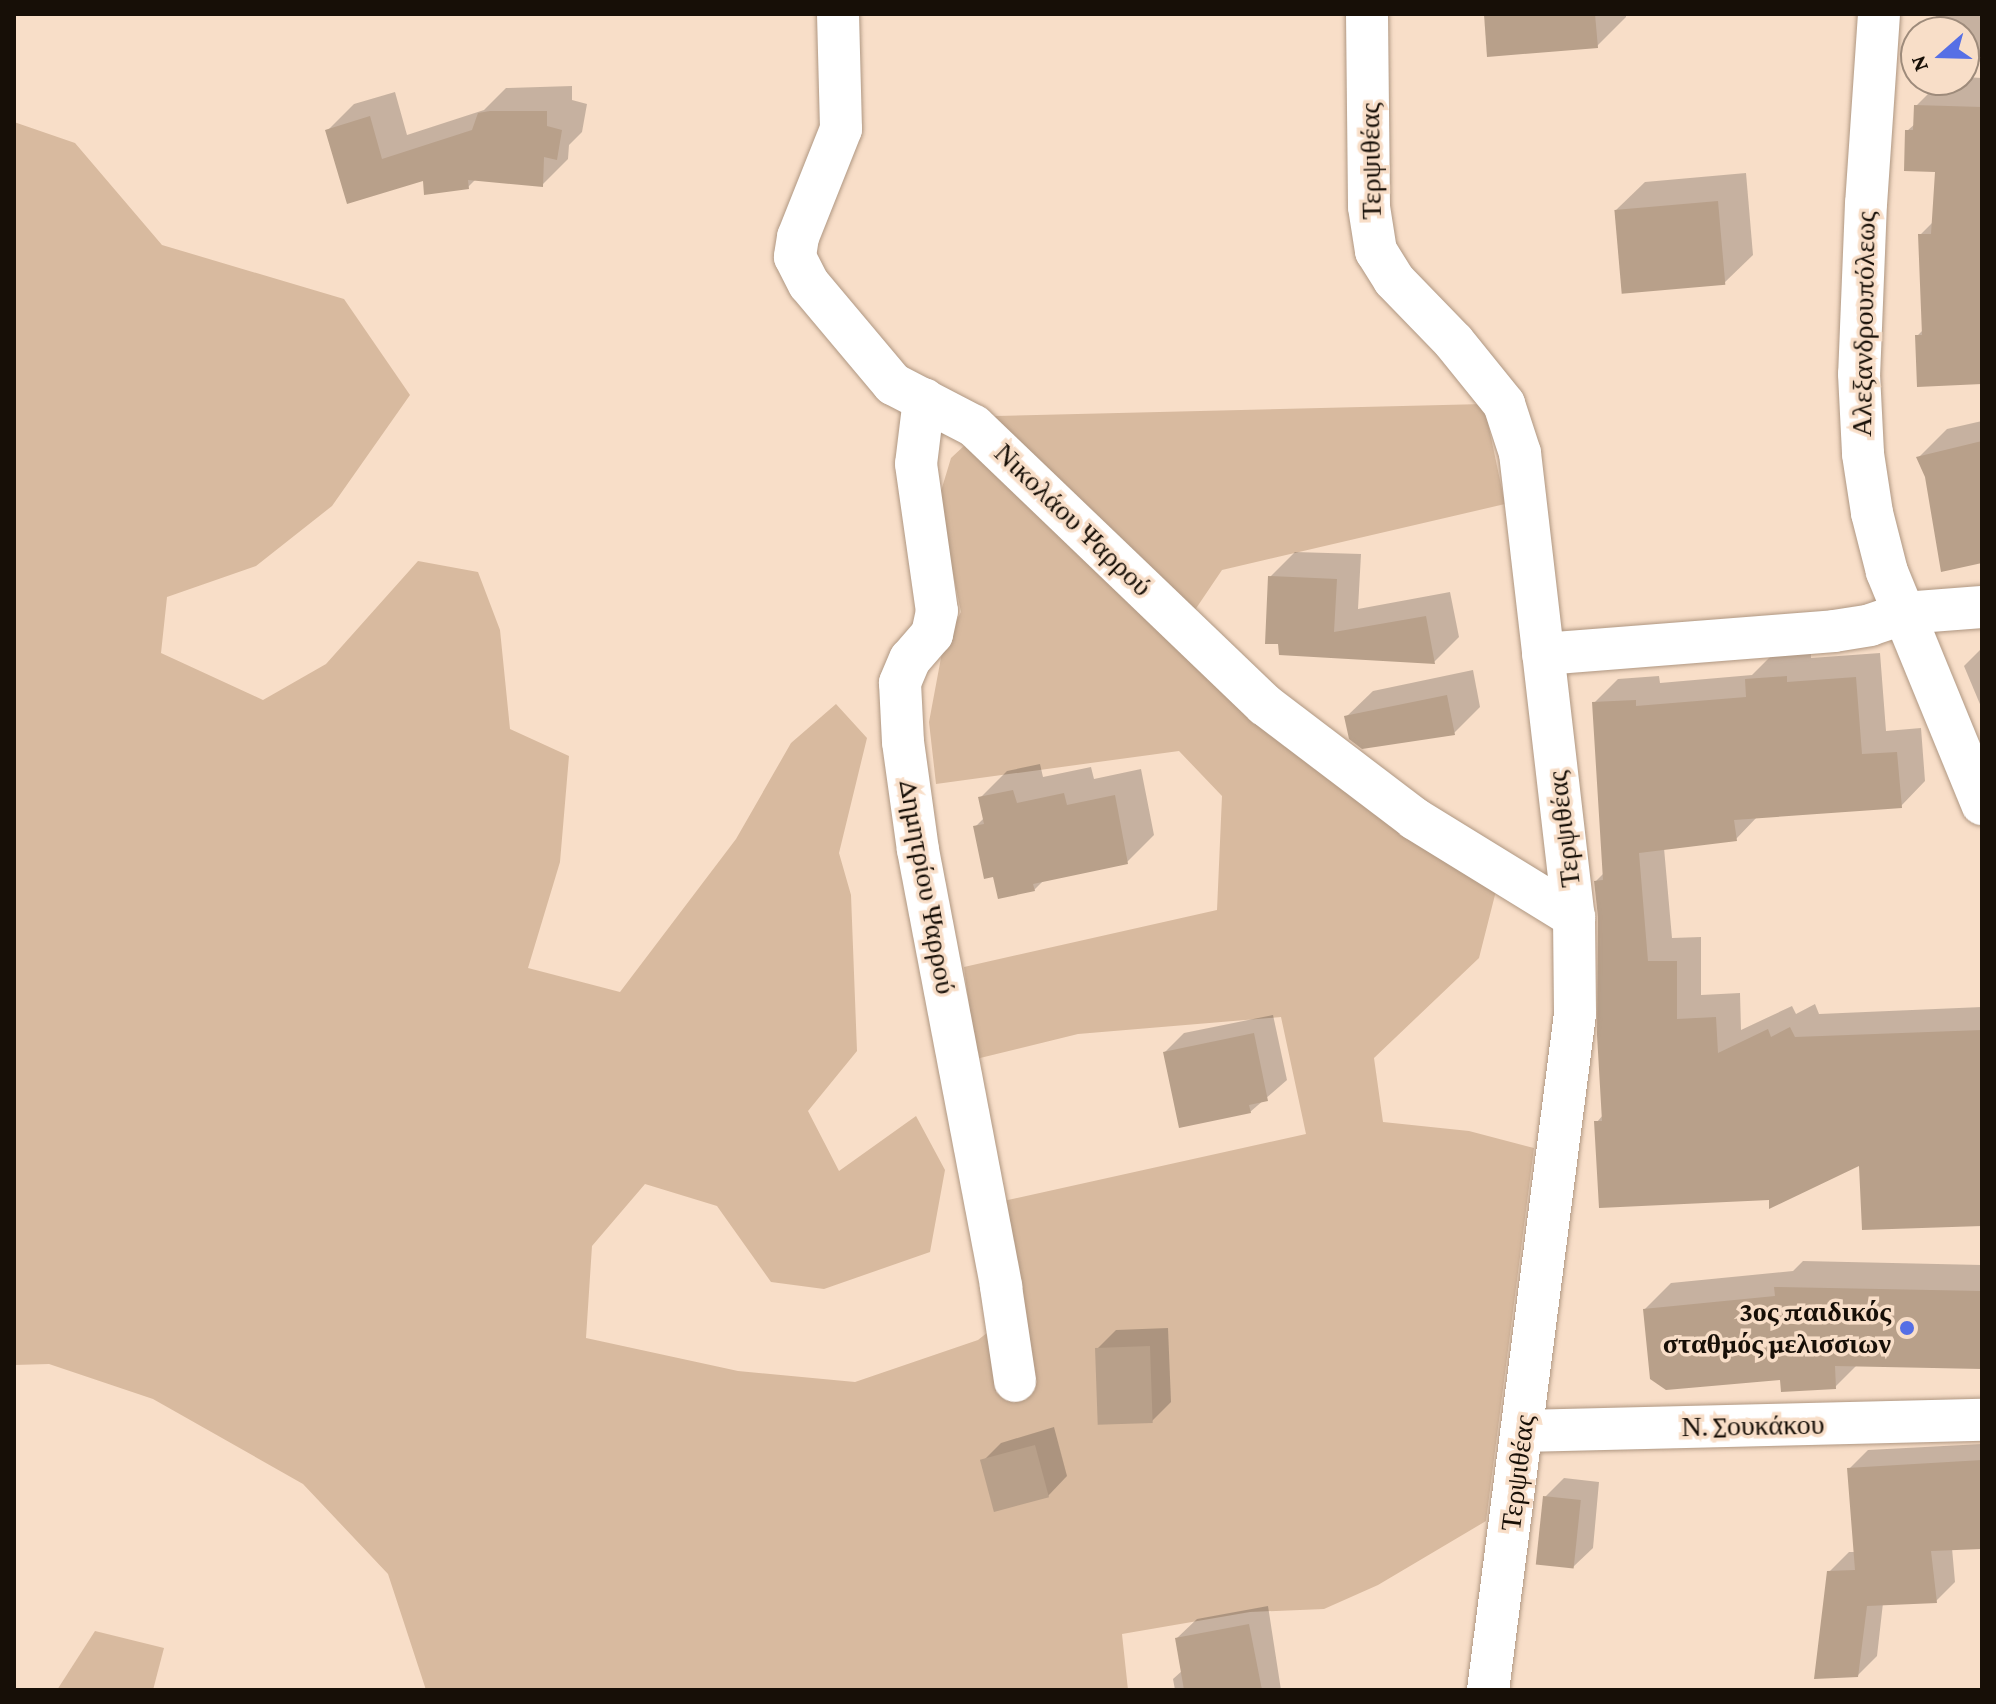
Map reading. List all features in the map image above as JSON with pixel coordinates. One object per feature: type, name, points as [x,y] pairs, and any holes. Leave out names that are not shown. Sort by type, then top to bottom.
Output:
[{"type":"street","name":"Νικολάου Ψαρρού","points":[[838,14],[841,129],[798,237],[795,257],[809,284],[893,384],[974,426],[1265,705],[1415,819],[1574,917]]},
{"type":"street","name":"Τερψιθέας","points":[[1367,14],[1369,207],[1376,251],[1394,280],[1454,342],[1504,404],[1520,453],[1574,917],[1575,1014],[1488,1690]]},
{"type":"street","name":"Αλεξανδρουπόλεως","points":[[1879,14],[1866,203],[1859,374],[1863,454],[1872,513],[1887,572],[1982,804]]},
{"type":"street","name":"Δημητρίου Ψαρρού","points":[[924,399],[916,464],[937,611],[932,634],[910,659],[900,683],[903,742],[918,850],[998,1273],[1015,1381]]},
{"type":"street","points":[[1543,654],[1834,631],[1870,625],[1904,613],[1982,607]]},
{"type":"street","name":"Ν. Σουκάκου","points":[[1523,1431],[1982,1420]]},
{"type":"shaded area","points":[[14,122],[75,143],[162,245],[344,299],[410,395],[332,506],[256,566],[167,597],[161,653],[263,700],[326,664],[418,561],[478,572],[500,630],[510,729],[569,756],[560,862],[528,968],[620,992],[736,839],[791,743],[836,704],[867,738],[839,853],[851,895],[857,1051],[808,1111],[839,1171],[916,1116],[945,1170],[930,1252],[824,1289],[771,1282],[717,1206],[645,1184],[592,1246],[586,1338],[738,1371],[855,1382],[978,1340],[1022,1305],[999,1202],[1306,1134],[1281,1017],[1078,1034],[976,1059],[964,967],[1217,910],[1222,796],[1179,751],[936,784],[929,722],[943,647],[961,612],[938,501],[951,458],[996,416],[1484,404],[1505,504],[1222,570],[1176,638],[1497,887],[1479,958],[1374,1058],[1383,1122],[1469,1131],[1534,1148],[1486,1521],[1378,1585],[1324,1609],[1250,1612],[1122,1634],[1128,1690],[426,1690],[388,1574],[303,1484],[153,1399],[49,1364],[14,1365]]},
{"type":"shaded area","points":[[95,1631],[164,1648],[153,1690],[57,1690]]},
{"type":"building","points":[[1484,14],[1595,14],[1598,48],[1487,57]]},
{"type":"building","points":[[1914,105],[1982,107],[1982,384],[1917,387],[1915,335],[1922,335],[1918,234],[1931,234],[1935,172],[1904,171],[1905,130],[1913,130]]},
{"type":"building","points":[[547,111],[547,126],[562,130],[557,160],[544,157],[543,187],[468,180],[469,189],[424,195],[423,181],[347,204],[325,130],[370,116],[382,159],[472,130],[478,113]]},
{"type":"building","points":[[1718,201],[1725,285],[1622,294],[1614,210]]},
{"type":"building","points":[[1982,441],[1982,563],[1941,572],[1925,477],[1916,457]]},
{"type":"building","points":[[1268,576],[1337,579],[1334,632],[1426,616],[1435,664],[1279,655],[1278,644],[1265,644]]},
{"type":"building","points":[[1787,676],[1787,682],[1856,677],[1862,754],[1897,752],[1902,808],[1734,820],[1737,841],[1639,853],[1648,961],[1677,961],[1677,1019],[1716,1017],[1718,1053],[1768,1029],[1771,1037],[1790,1027],[1795,1037],[1982,1030],[1982,1226],[1862,1230],[1859,1166],[1769,1209],[1769,1200],[1599,1208],[1594,1121],[1602,1121],[1597,1035],[1598,917],[1594,881],[1603,880],[1592,702],[1636,700],[1636,706],[1746,697],[1745,679]]},
{"type":"building","points":[[1447,695],[1455,735],[1362,749],[1349,739],[1344,716]]},
{"type":"building","points":[[1013,790],[1017,803],[1064,793],[1067,805],[1115,795],[1128,864],[1033,884],[1035,891],[998,899],[993,877],[984,879],[973,826],[984,824],[978,797]]},
{"type":"building","points":[[1254,1033],[1268,1101],[1249,1105],[1251,1113],[1179,1128],[1163,1052]]},
{"type":"building","points":[[1774,1287],[1982,1291],[1982,1369],[1835,1366],[1836,1389],[1781,1392],[1780,1380],[1666,1390],[1650,1379],[1643,1309],[1775,1296]]},
{"type":"building","points":[[1150,1346],[1153,1423],[1098,1425],[1095,1348]]},
{"type":"building","points":[[1035,1445],[1049,1497],[994,1512],[980,1460]]},
{"type":"building","points":[[1982,1460],[1982,1549],[1931,1551],[1937,1603],[1867,1606],[1858,1677],[1814,1679],[1827,1571],[1855,1570],[1847,1468]]},
{"type":"building","points":[[1543,1496],[1581,1500],[1574,1569],[1536,1565]]},
{"type":"building","points":[[1249,1624],[1262,1690],[1184,1690],[1175,1638]]},
{"type":"place","name":"3ος παιδικός σταθμός μελισσιων","points":[[1907,1328]]}]
